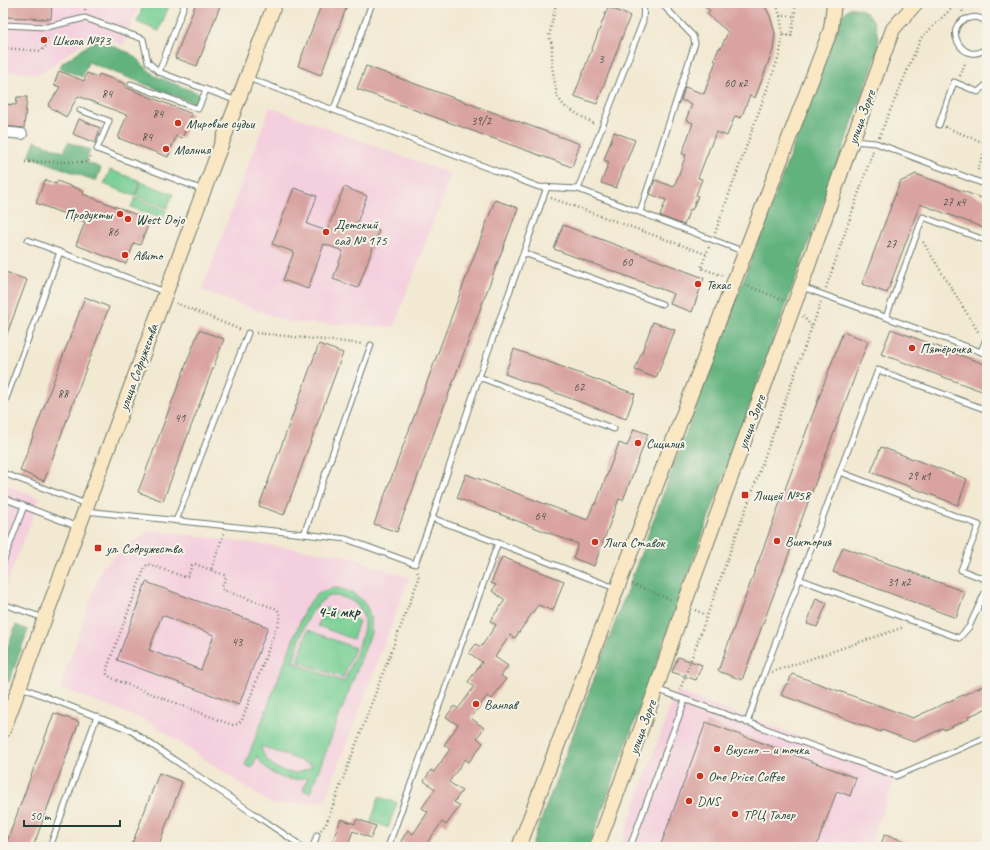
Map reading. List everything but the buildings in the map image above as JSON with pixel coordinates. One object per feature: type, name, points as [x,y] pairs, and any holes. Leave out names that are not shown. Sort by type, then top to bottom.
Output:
[{"type":"main road","name":"улица Содружества","points":[[3,731],[275,3]]},
{"type":"main road","points":[[519,847],[831,29],[834,3]]},
{"type":"main road","name":"улица Зорге","points":[[597,847],[656,689],[684,605],[893,29],[916,3]]},
{"type":"street","points":[[3,132],[22,134]]},
{"type":"lane","points":[[159,72],[185,3]]},
{"type":"lane","points":[[334,109],[372,3]]},
{"type":"lane","points":[[578,189],[643,21],[644,3]]},
{"type":"lane","points":[[640,212],[695,43],[693,36],[662,3]]},
{"type":"lane","points":[[987,23],[983,19],[974,17],[966,18],[956,29],[958,44],[969,53],[978,53],[987,47]]},
{"type":"lane","points":[[3,25],[47,27],[85,18],[143,39],[148,62],[159,72],[238,102]]},
{"type":"lane","points":[[247,78],[334,109],[539,187],[578,189],[746,252]]},
{"type":"lane","points":[[939,125],[954,82],[978,92],[987,84]]},
{"type":"lane","points":[[131,84],[198,109],[206,90]]},
{"type":"lane","points":[[80,110],[108,121],[97,149],[204,190]]},
{"type":"lane","points":[[852,141],[876,143],[987,185]]},
{"type":"lane","points":[[3,472],[86,508],[176,521],[226,525],[346,539],[415,564],[479,377],[547,187]]},
{"type":"lane","points":[[886,317],[923,217],[987,241]]},
{"type":"lane","points":[[28,240],[165,295]]},
{"type":"lane","points":[[3,407],[60,252]]},
{"type":"lane","points":[[524,253],[662,304]]},
{"type":"lane","points":[[801,286],[987,354]]},
{"type":"lane","points":[[176,521],[248,333]]},
{"type":"lane","points":[[981,352],[986,339]]},
{"type":"lane","points":[[304,534],[371,344]]},
{"type":"lane","points":[[747,722],[878,370],[987,410]]},
{"type":"lane","points":[[479,377],[614,429]]},
{"type":"lane","points":[[840,472],[978,525],[961,570],[987,580]]},
{"type":"lane","points":[[3,498],[79,527]]},
{"type":"lane","points":[[3,562],[24,506]]},
{"type":"lane","points":[[432,518],[498,543],[619,584]]},
{"type":"lane","points":[[388,847],[498,543]]},
{"type":"lane","points":[[799,579],[958,638],[969,627],[987,588]]},
{"type":"lane","points":[[3,604],[45,619]]},
{"type":"lane","points":[[20,686],[130,730],[297,843],[300,847]]},
{"type":"lane","points":[[656,689],[896,776],[987,736]]},
{"type":"lane","points":[[630,847],[685,700]]},
{"type":"lane","points":[[50,847],[97,716]]},
{"type":"lane","points":[[313,847],[317,835]]},
{"type":"path","points":[[556,3],[549,37],[552,44],[552,66],[557,96],[564,106],[601,128]]},
{"type":"path","points":[[728,278],[701,268],[779,56],[783,35],[776,3]]},
{"type":"path","points":[[783,35],[791,36],[796,16],[795,3]]},
{"type":"path","points":[[677,697],[811,327],[824,295],[876,143],[921,38],[952,8],[960,3]]},
{"type":"path","points":[[980,3],[987,6]]},
{"type":"path","points":[[780,16],[796,16]]},
{"type":"path","points":[[3,48],[41,51],[46,46],[47,27]]},
{"type":"path","points":[[958,84],[969,53]]},
{"type":"path","points":[[939,125],[987,144],[974,180]]},
{"type":"path","points":[[25,162],[88,162],[93,148]]},
{"type":"path","points":[[917,232],[986,339]]},
{"type":"path","points":[[742,283],[787,302]]},
{"type":"path","points":[[165,295],[248,333],[371,344]]},
{"type":"path","points":[[803,316],[811,327]]},
{"type":"path","points":[[211,570],[226,525]]},
{"type":"path","points":[[148,564],[185,576],[188,576],[192,565],[195,564],[211,570],[226,577],[222,587],[223,590],[277,609],[280,613],[280,618],[242,720],[238,724],[232,725],[112,678],[107,674],[107,668],[145,567],[148,564]]},
{"type":"path","points":[[317,835],[326,824],[419,578],[415,564]]},
{"type":"path","points":[[619,584],[684,605],[706,615]]},
{"type":"path","points":[[763,676],[916,622]]},
{"type":"shaded area","name":"Школа №73","points":[[3,3],[139,3],[124,45],[93,35],[40,74],[3,71]]},
{"type":"shaded area","name":"Детский сад № 175","points":[[270,107],[451,174],[394,327],[288,322],[202,290]]},
{"type":"shaded area","points":[[3,484],[40,498],[3,593]]},
{"type":"shaded area","points":[[149,530],[344,555],[409,578],[325,801],[272,805],[150,722],[60,688],[102,567]]},
{"type":"shaded area","points":[[676,691],[897,773],[869,847],[620,847]]},
{"type":"green space","points":[[144,3],[170,3],[159,31],[137,22]]},
{"type":"green space","points":[[850,8],[865,12],[874,22],[878,37],[878,52],[589,847],[531,847],[841,19]]},
{"type":"green space","points":[[96,40],[130,53],[155,76],[200,94],[196,104],[88,62],[82,77],[60,68],[62,63]]},
{"type":"green space","points":[[35,141],[64,152],[68,142],[90,150],[86,162],[101,168],[96,181],[29,156]]},
{"type":"green space","points":[[110,170],[140,181],[135,196],[104,184]]},
{"type":"green space","points":[[141,182],[173,194],[167,208],[136,196]]},
{"type":"green space","points":[[135,198],[166,210],[163,219],[131,207]]},
{"type":"green space","points":[[337,588],[346,590],[364,603],[370,616],[371,633],[310,793],[303,790],[308,777],[293,779],[278,776],[266,768],[257,756],[252,768],[245,765],[305,609],[311,600],[318,594]],"holes":[[[330,596],[343,597],[354,603],[359,607],[364,619],[361,639],[344,682],[293,662],[310,615],[322,601]],[[261,746],[312,765],[312,766],[297,772],[282,770],[268,761]]]},
{"type":"green space","points":[[325,608],[359,621],[353,639],[318,626]]},
{"type":"green space","points":[[16,625],[28,630],[9,682],[3,680],[3,659]]},
{"type":"green space","points":[[308,630],[355,648],[343,678],[297,661]]},
{"type":"green space","points":[[379,797],[397,803],[388,828],[371,821]]},
{"type":"place","name":"Школа №73","points":[[44,40]]},
{"type":"place","name":"Мировые судьи","points":[[178,123]]},
{"type":"place","name":"Молния","points":[[166,149]]},
{"type":"place","name":"Продукты","points":[[120,214]]},
{"type":"place","name":"West Dojo","points":[[128,219]]},
{"type":"place","name":"Детский сад № 175","points":[[326,232]]},
{"type":"place","name":"Авито","points":[[125,255]]},
{"type":"place","name":"Техас","points":[[698,284]]},
{"type":"place","name":"Пятёрочка","points":[[912,348]]},
{"type":"place","name":"Сицилия","points":[[638,443]]},
{"type":"place","name":"Лицей №58","points":[[745,495]]},
{"type":"place","name":"Виктория","points":[[777,541]]},
{"type":"place","name":"Лига Ставок","points":[[595,542]]},
{"type":"place","name":"ул. Содружества","points":[[98,548]]},
{"type":"place","name":"Ванлав","points":[[476,704]]},
{"type":"place","name":"Вкусно — и точка","points":[[717,749]]},
{"type":"place","name":"One Price Coffee","points":[[700,776]]},
{"type":"place","name":"DNS","points":[[689,801]]},
{"type":"place","name":"ТРЦ Талер","points":[[735,814]]},
{"type":"district","name":"4-й мкр","points":[[339,612]]}]
